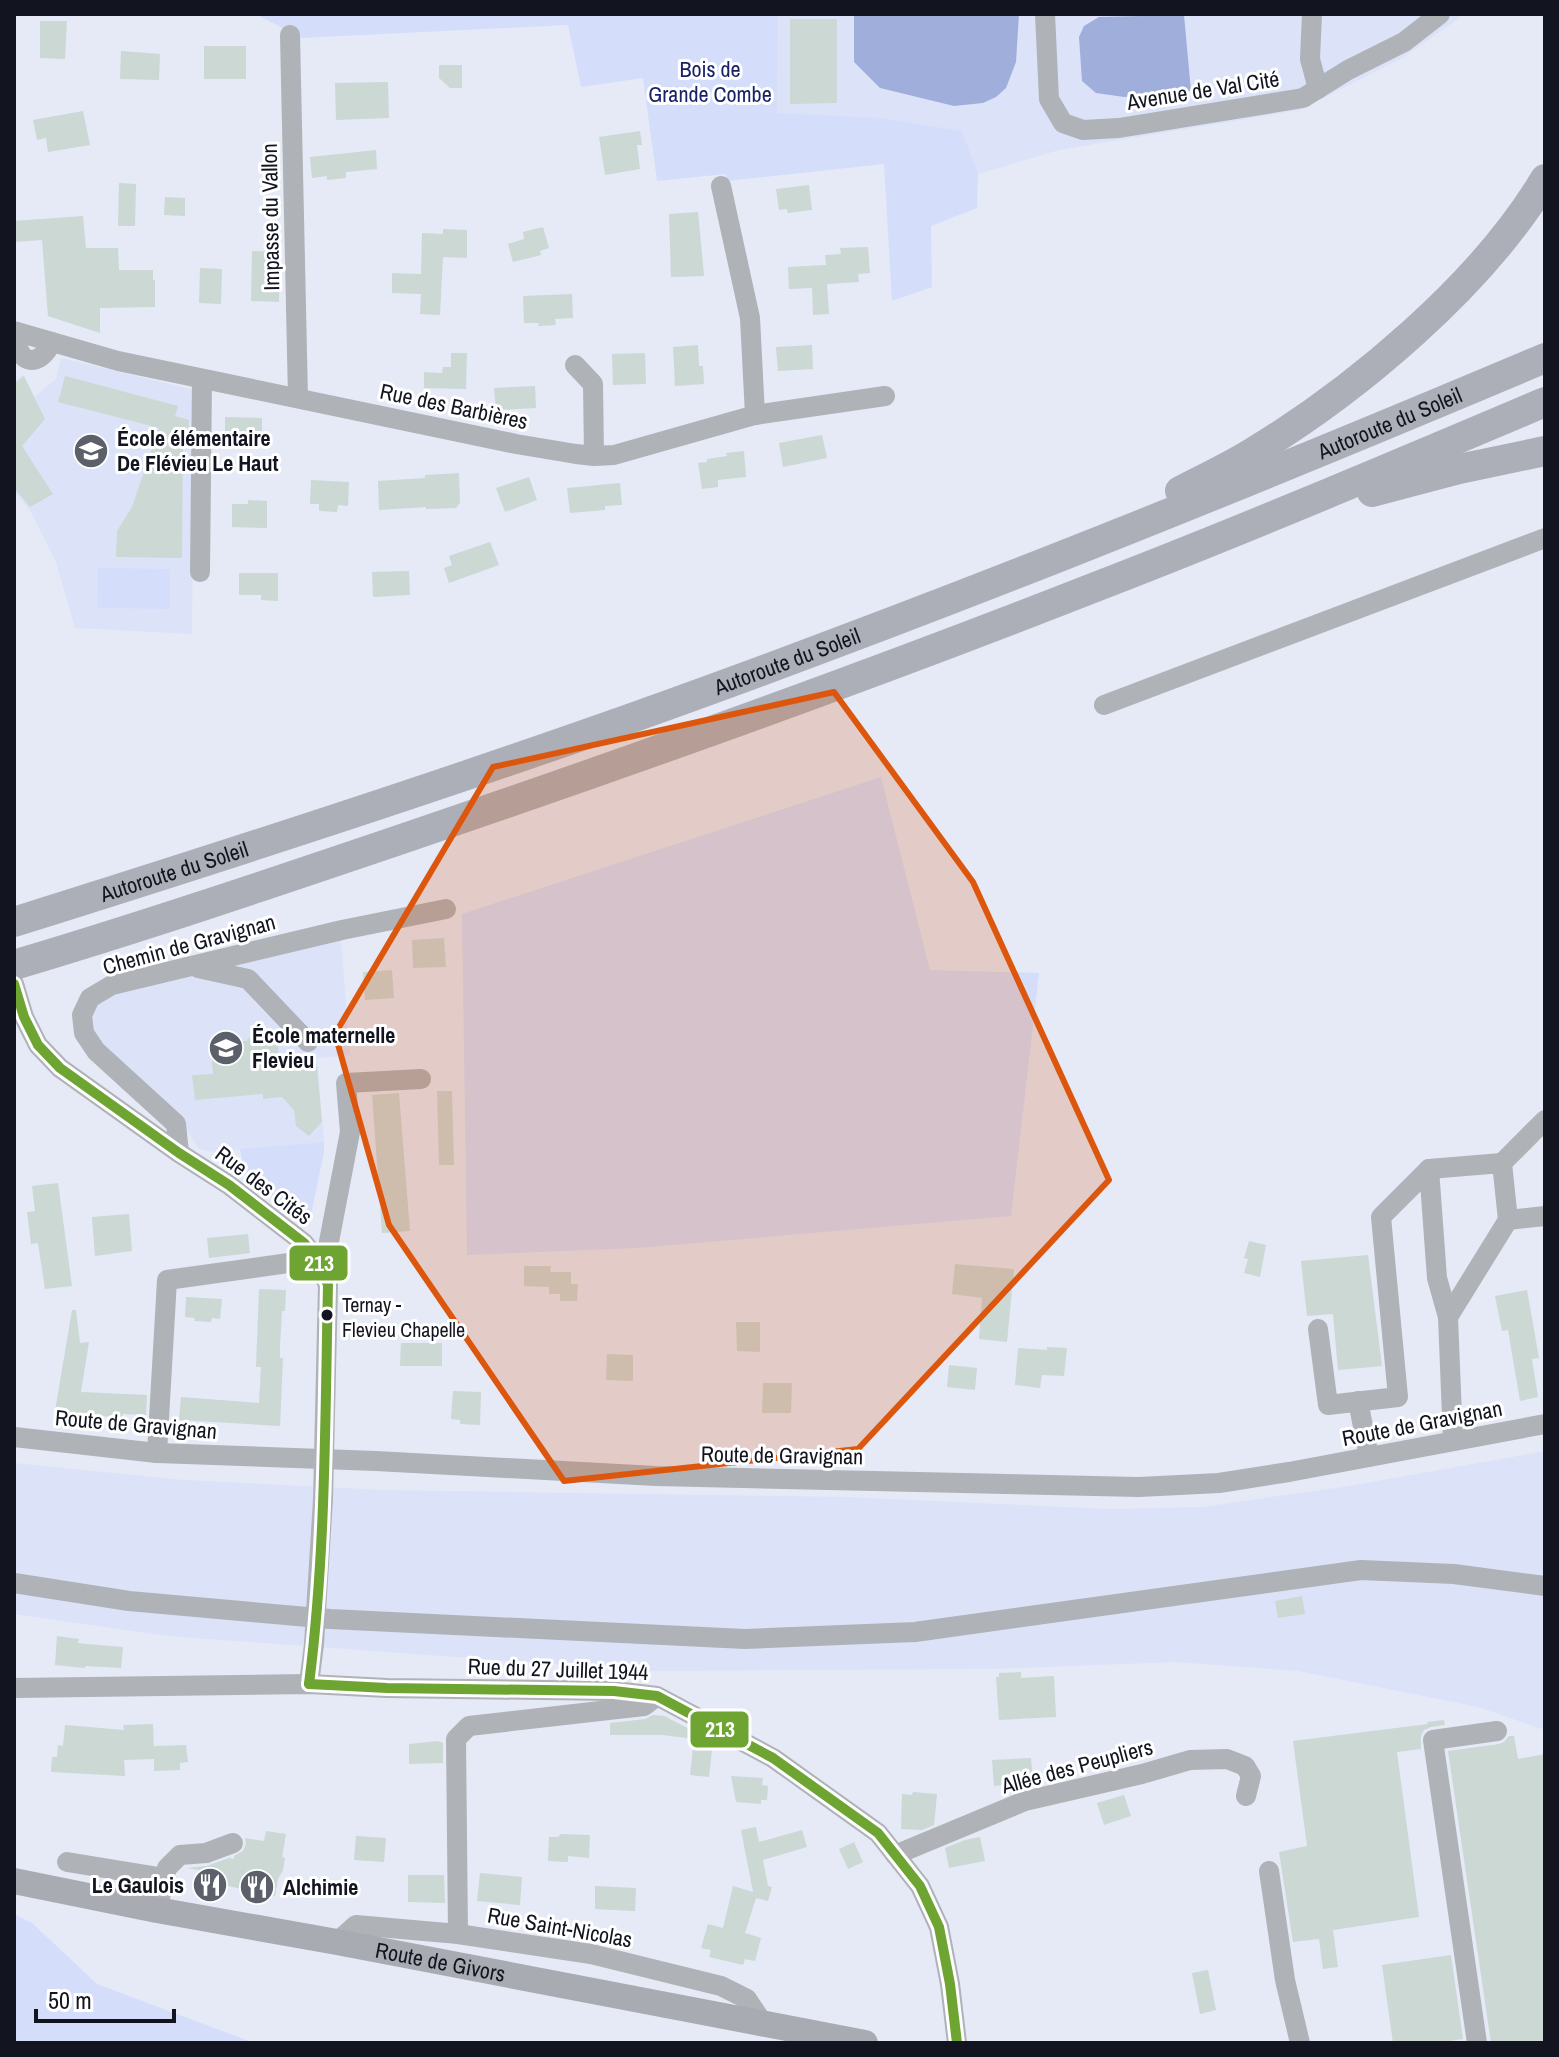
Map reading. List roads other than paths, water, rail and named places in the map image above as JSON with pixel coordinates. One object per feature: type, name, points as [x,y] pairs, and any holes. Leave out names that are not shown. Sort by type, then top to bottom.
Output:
[{"type":"highway","points":[[1053,559],[1248,455],[1343,391],[1471,276],[1545,179]]},
{"type":"highway","name":"Autoroute du Soleil","points":[[14,922],[254,846],[578,737],[1053,559],[1545,358]]},
{"type":"highway","name":"Autoroute du Soleil","points":[[14,965],[257,888],[584,778],[919,654],[1260,522],[1545,402]]},
{"type":"highway","points":[[1260,522],[1459,469],[1545,451]]},
{"type":"main road","name":"Route de Givors","points":[[14,1881],[865,2043]]},
{"type":"street","name":"Avenue de Val Cité","points":[[1045,14],[1049,99],[1063,123],[1083,130],[1119,128],[1303,98],[1348,70],[1404,42],[1440,14]]},
{"type":"street","points":[[1312,14],[1310,59],[1318,89]]},
{"type":"street","name":"Impasse du Vallon","points":[[290,35],[298,398]]},
{"type":"street","points":[[721,186],[750,318],[755,415]]},
{"type":"street","name":"Rue des Barbières","points":[[15,332],[118,361],[202,379],[516,444],[594,456],[614,455],[755,415],[885,396]]},
{"type":"street","points":[[575,365],[593,384],[594,456]]},
{"type":"street","points":[[200,572],[202,379]]},
{"type":"street","points":[[1104,705],[1545,538]]},
{"type":"street","name":"Chemin de Gravignan","points":[[179,1153],[176,1124],[96,1051],[84,1033],[82,1015],[90,998],[112,985],[342,930],[446,909]]},
{"type":"street","points":[[194,966],[248,979],[308,1042]]},
{"type":"street","name":"Rue des Cités","points":[[14,984],[24,1017],[38,1045],[60,1068],[229,1185],[304,1243],[317,1259],[328,1285],[323,1499],[309,1684]]},
{"type":"street","points":[[157,1453],[167,1280],[317,1259],[327,1252],[350,1132],[346,1083],[421,1079]]},
{"type":"street","points":[[1318,1329],[1328,1405],[1398,1397],[1381,1217],[1429,1169],[1502,1163],[1545,1120]]},
{"type":"street","points":[[1448,1317],[1508,1220],[1502,1163]]},
{"type":"street","points":[[1429,1169],[1437,1278],[1448,1317],[1453,1441]]},
{"type":"street","points":[[1508,1220],[1545,1216]]},
{"type":"street","points":[[1358,1401],[1369,1457]]},
{"type":"street","name":"Route de Gravignan","points":[[14,1437],[157,1453],[656,1476],[1139,1487],[1219,1483],[1545,1424]]},
{"type":"street","points":[[14,1583],[129,1601],[330,1619],[745,1639],[915,1632],[1361,1570],[1454,1574],[1545,1586]]},
{"type":"street","name":"Rue du 27 Juillet 1944","points":[[14,1688],[309,1684],[614,1691],[657,1696],[773,1758],[878,1833],[920,1886],[939,1927],[957,2043]]},
{"type":"street","points":[[458,1934],[456,1739],[469,1726],[644,1706],[657,1696]]},
{"type":"street","points":[[1477,2043],[1433,1740],[1497,1731]]},
{"type":"street","name":"Allée des Peupliers","points":[[895,1855],[1025,1801],[1190,1760],[1227,1759],[1245,1766],[1251,1776],[1246,1796]]},
{"type":"street","points":[[157,1910],[167,1868],[180,1855],[206,1853],[233,1843]]},
{"type":"street","points":[[67,1862],[165,1878]]},
{"type":"street","points":[[1269,1871],[1285,1980],[1300,2043]]},
{"type":"street","name":"Rue Saint-Nicolas","points":[[337,1942],[356,1925],[458,1934],[591,1954],[721,1986],[747,1999],[763,2023]]},
{"type":"place","name":"École élémentaire De Flévieu Le Haut","points":[[91,451]]},
{"type":"place","name":"École maternelle Flevieu","points":[[226,1048]]},
{"type":"place","name":"Ternay - Flevieu Chapelle","points":[[327,1315]]},
{"type":"place","name":"Le Gaulois","points":[[210,1885]]},
{"type":"place","name":"Alchimie","points":[[257,1887]]},
{"type":"park label","name":"Bois de Grande Combe","points":[[710,82]]}]
